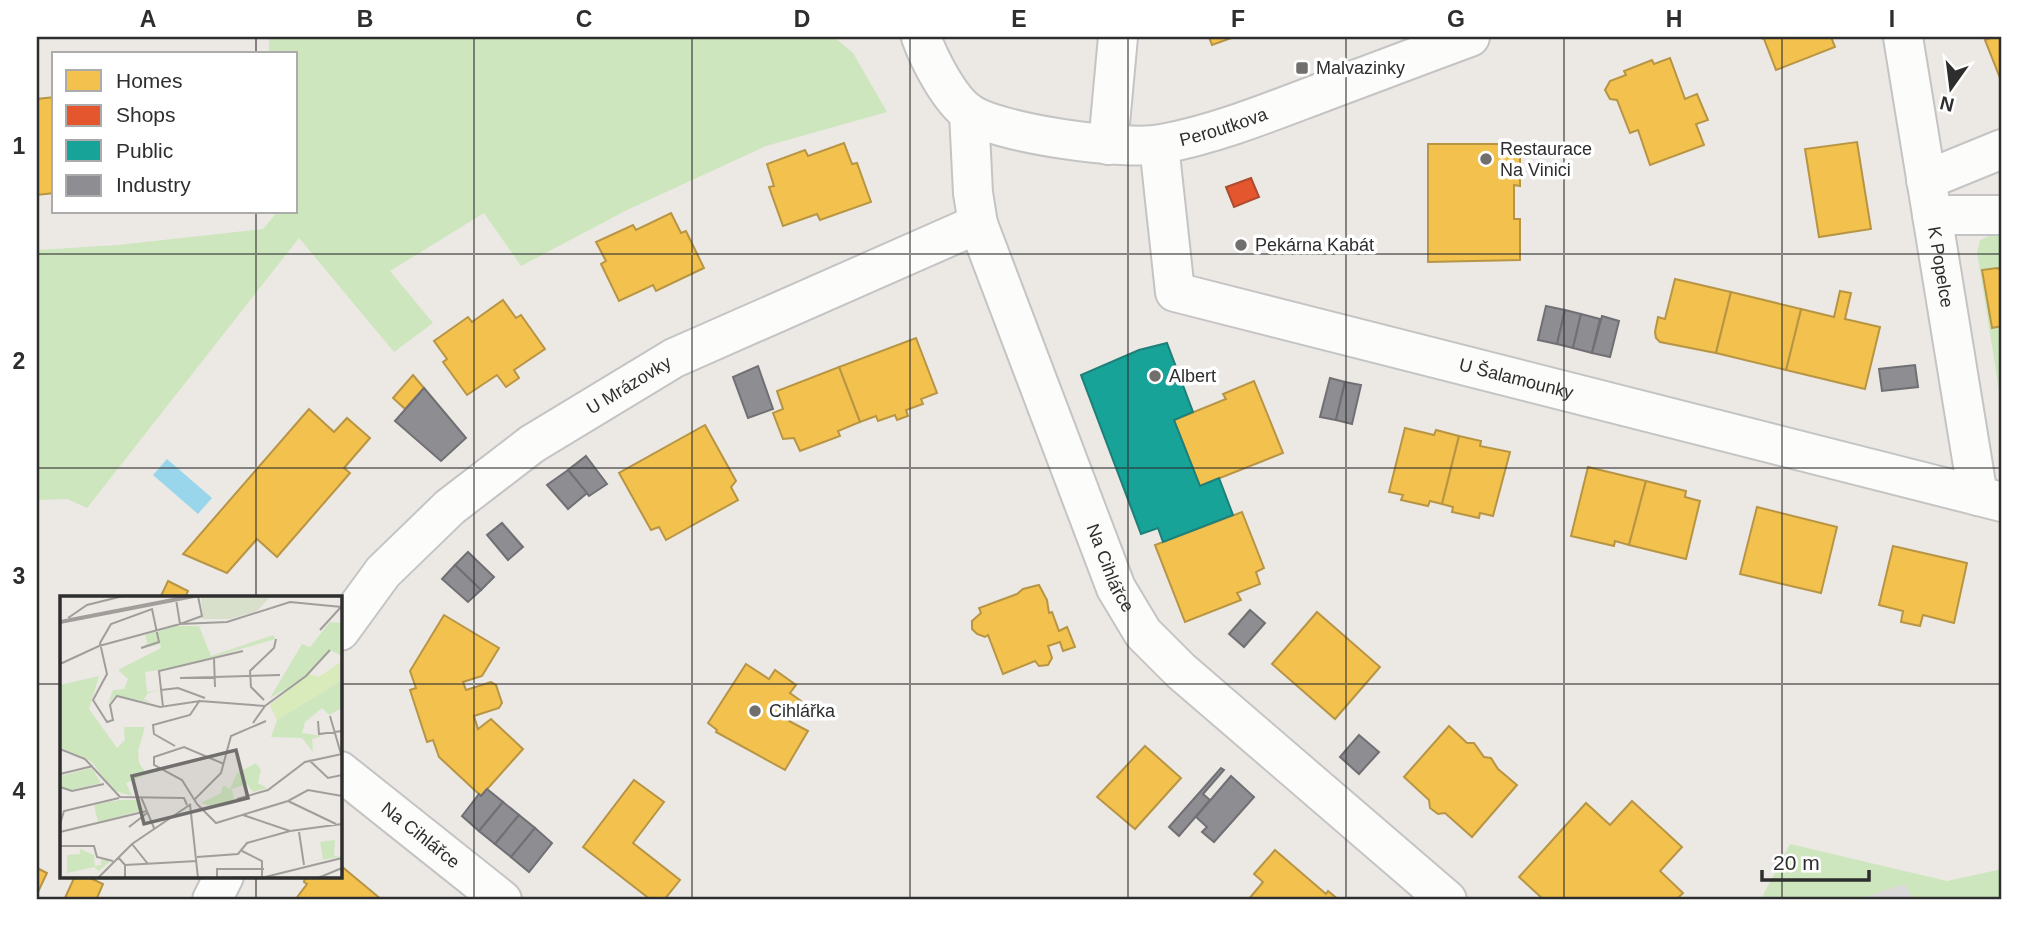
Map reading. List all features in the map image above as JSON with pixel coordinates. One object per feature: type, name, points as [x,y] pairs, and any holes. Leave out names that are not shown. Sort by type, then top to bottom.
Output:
[{"type":"street","points":[[921,37],[945,85],[969,113]]},
{"type":"street","points":[[1108,145],[1118,37]]},
{"type":"street","name":"Peroutkova","points":[[969,113],[998,125],[1049,137],[1108,145],[1160,145],[1255,118],[1469,37]]},
{"type":"street","name":"K Popelce","points":[[1903,37],[1929,197],[1990,499]]},
{"type":"street","name":"Na Cihlářce","points":[[969,113],[973,193],[978,224],[1116,588],[1143,633],[1181,671],[1447,900]]},
{"type":"street","name":"U Šalamounky","points":[[1160,145],[1175,292],[1990,499]]},
{"type":"street","points":[[1929,197],[2002,149]]},
{"type":"street","points":[[1929,197],[2002,215]]},
{"type":"street","name":"U Mrázovky","points":[[341,630],[393,562],[450,507],[532,444],[674,358],[978,224]]},
{"type":"street","name":"Na Cihlářce","points":[[341,772],[502,900]]},
{"type":"street","points":[[212,900],[223,878]]},
{"type":"shaded area","points":[[1905,883],[1913,900],[1856,900]]},
{"type":"green space","points":[[269,37],[834,37],[853,53],[887,112],[766,146],[627,210],[521,266],[484,213],[390,271],[433,323],[394,352],[299,238],[87,508],[67,499],[37,500],[37,250],[118,245],[263,229],[274,214],[298,214],[298,52],[269,52]]},
{"type":"green space","points":[[1992,235],[2002,235],[2002,270],[1982,270],[1992,327],[2002,326],[2002,409],[1977,252],[1980,240]]},
{"type":"green space","points":[[1790,844],[1947,881],[2002,869],[2002,900],[1913,900],[1905,884],[1856,900],[1765,900],[1763,895]]},
{"type":"water","points":[[167,459],[212,498],[198,514],[153,475]]},
{"type":"building: Homes","points":[[1209,37],[1234,37],[1212,45]]},
{"type":"building: Homes","points":[[1758,37],[1831,37],[1835,47],[1776,70],[1764,39]]},
{"type":"building: Homes","points":[[2002,37],[2002,83],[1985,40]]},
{"type":"building: Homes","points":[[1670,58],[1685,99],[1697,94],[1708,120],[1696,124],[1704,145],[1650,165],[1638,130],[1630,133],[1617,100],[1610,99],[1605,90],[1610,81],[1626,75],[1624,71],[1652,60],[1654,64]]},
{"type":"building: Homes","points":[[52,97],[52,193],[37,195],[37,99]]},
{"type":"building: Homes","points":[[1857,142],[1871,229],[1819,237],[1805,149]]},
{"type":"building: Homes","points":[[844,143],[852,164],[857,163],[871,202],[820,220],[817,214],[783,226],[769,187],[774,186],[767,164],[805,150],[808,156]]},
{"type":"building: Homes","points":[[1428,144],[1520,144],[1520,186],[1514,185],[1514,219],[1520,219],[1520,260],[1428,262]]},
{"type":"building: Homes","points":[[671,213],[681,233],[686,231],[704,268],[656,291],[653,285],[619,301],[601,264],[606,261],[596,242],[633,225],[636,230]]},
{"type":"building: Homes","points":[[1982,270],[2002,270],[2002,326],[1992,328]]},
{"type":"building: Homes","points":[[1675,279],[1731,292],[1716,353],[1660,342],[1656,338],[1658,317],[1665,319]]},
{"type":"building: Homes","points":[[1840,291],[1851,293],[1845,319],[1880,327],[1865,389],[1786,370],[1801,309],[1834,317]]},
{"type":"building: Homes","points":[[1731,292],[1801,309],[1786,370],[1716,353]]},
{"type":"building: Homes","points":[[503,300],[516,318],[521,315],[545,349],[514,370],[519,378],[506,387],[497,375],[467,395],[443,362],[447,359],[434,341],[468,317],[472,322]]},
{"type":"building: Homes","points":[[916,338],[937,393],[921,399],[923,404],[906,410],[908,416],[897,420],[895,415],[878,421],[876,416],[860,422],[839,367]]},
{"type":"building: Homes","points":[[839,367],[860,422],[838,431],[840,436],[800,451],[794,438],[783,439],[773,413],[783,409],[777,391]]},
{"type":"building: Homes","points":[[413,375],[424,388],[405,409],[393,398]]},
{"type":"building: Homes","points":[[1254,381],[1283,453],[1200,486],[1174,420],[1226,399],[1223,394]]},
{"type":"building: Homes","points":[[309,409],[334,432],[347,418],[370,438],[344,468],[350,473],[277,557],[257,539],[227,573],[183,554]]},
{"type":"building: Homes","points":[[705,425],[736,481],[731,487],[738,500],[666,540],[659,527],[651,530],[619,473]]},
{"type":"building: Homes","points":[[1405,428],[1434,435],[1436,430],[1459,436],[1442,504],[1430,501],[1428,506],[1401,500],[1403,495],[1389,492]]},
{"type":"building: Homes","points":[[1459,436],[1481,441],[1480,446],[1510,452],[1493,516],[1480,513],[1479,518],[1452,512],[1453,507],[1442,504]]},
{"type":"building: Homes","points":[[1588,467],[1646,481],[1629,545],[1615,541],[1614,546],[1571,536]]},
{"type":"building: Homes","points":[[1646,481],[1686,491],[1685,497],[1700,501],[1686,559],[1629,545]]},
{"type":"building: Homes","points":[[1757,507],[1837,527],[1821,593],[1740,574]]},
{"type":"building: Homes","points":[[1242,512],[1264,568],[1256,572],[1260,584],[1237,593],[1241,600],[1185,622],[1155,545]]},
{"type":"building: Homes","points":[[1893,546],[1967,563],[1954,623],[1923,615],[1920,626],[1901,622],[1903,611],[1879,605]]},
{"type":"building: Homes","points":[[168,581],[188,591],[186,596],[161,596]]},
{"type":"building: Homes","points":[[1039,585],[1059,631],[1067,627],[1075,647],[1063,651],[1060,642],[1048,646],[1052,658],[1048,665],[1039,666],[1035,661],[1003,674],[988,635],[985,637],[977,634],[972,629],[972,621],[981,613],[979,608]]},
{"type":"building: Homes","points":[[1317,612],[1380,667],[1335,719],[1272,664]]},
{"type":"building: Homes","points":[[444,615],[499,648],[482,676],[463,682],[466,690],[491,682],[496,685],[502,703],[499,708],[474,716],[478,729],[491,719],[523,749],[481,796],[439,757],[433,740],[427,742],[410,690],[416,688],[410,671]]},
{"type":"building: Homes","name":"Cihlářka","points":[[746,664],[769,679],[775,670],[796,685],[790,693],[801,701],[789,721],[808,731],[785,770],[716,732],[708,723]]},
{"type":"building: Homes","points":[[1449,726],[1467,743],[1474,743],[1484,757],[1491,758],[1498,769],[1517,785],[1472,837],[1445,813],[1438,814],[1430,808],[1429,800],[1404,777]]},
{"type":"building: Homes","points":[[1145,746],[1181,778],[1135,829],[1097,797]]},
{"type":"building: Homes","points":[[634,780],[664,802],[633,843],[680,880],[664,900],[651,900],[583,847]]},
{"type":"building: Homes","points":[[1632,801],[1682,847],[1660,871],[1683,893],[1676,900],[1544,900],[1519,877],[1586,803],[1610,825]]},
{"type":"building: Homes","points":[[1275,850],[1326,894],[1328,891],[1339,900],[1248,900],[1263,882],[1254,874]]},
{"type":"building: Homes","points":[[341,866],[382,900],[295,900],[307,884],[305,878],[341,878]]},
{"type":"building: Homes","points":[[37,868],[47,873],[37,894]]},
{"type":"building: Homes","points":[[74,878],[90,878],[103,884],[97,898],[101,900],[64,900]]},
{"type":"building: Shops","points":[[1251,178],[1259,197],[1234,207],[1226,187]]},
{"type":"building: Public","points":[[1167,343],[1193,412],[1174,420],[1200,486],[1219,478],[1233,515],[1163,542],[1158,528],[1141,534],[1081,375],[1139,350]]},
{"type":"building: Industry","points":[[1546,306],[1565,310],[1557,344],[1538,340]]},
{"type":"building: Industry","points":[[1565,310],[1581,314],[1573,348],[1557,344]]},
{"type":"building: Industry","points":[[1581,314],[1600,319],[1592,353],[1573,348]]},
{"type":"building: Industry","points":[[1602,316],[1619,321],[1610,357],[1592,353]]},
{"type":"building: Industry","points":[[1915,365],[1918,387],[1882,391],[1879,369]]},
{"type":"building: Industry","points":[[758,366],[773,409],[748,418],[733,377]]},
{"type":"building: Industry","points":[[1330,378],[1345,382],[1336,420],[1320,417]]},
{"type":"building: Industry","points":[[1345,382],[1361,385],[1352,424],[1336,420]]},
{"type":"building: Industry","points":[[424,388],[466,438],[441,461],[395,421]]},
{"type":"building: Industry","points":[[586,456],[607,484],[589,496],[568,470]]},
{"type":"building: Industry","points":[[568,470],[587,493],[568,509],[547,485]]},
{"type":"building: Industry","points":[[502,523],[523,547],[508,560],[487,535]]},
{"type":"building: Industry","points":[[468,552],[494,577],[481,590],[455,565]]},
{"type":"building: Industry","points":[[455,565],[481,590],[468,602],[442,579]]},
{"type":"building: Industry","points":[[1250,610],[1265,623],[1244,647],[1229,634]]},
{"type":"building: Industry","points":[[1359,735],[1379,752],[1359,774],[1340,757]]},
{"type":"building: Industry","points":[[1221,768],[1224,770],[1203,794],[1210,800],[1179,836],[1169,827]]},
{"type":"building: Industry","points":[[1231,776],[1254,797],[1214,842],[1202,832],[1207,827],[1196,817]]},
{"type":"building: Industry","points":[[487,789],[503,802],[479,831],[462,816],[479,794],[481,796]]},
{"type":"building: Industry","points":[[503,802],[519,815],[495,844],[479,831]]},
{"type":"building: Industry","points":[[519,815],[535,828],[511,857],[495,844]]},
{"type":"building: Industry","points":[[535,828],[552,843],[529,872],[511,857]]},
{"type":"place","name":"Malvazinky","points":[[1302,68]]},
{"type":"place","name":"Restaurace Na Vinici","points":[[1486,159]]},
{"type":"place","name":"Pekárna Kabát","points":[[1241,245]]},
{"type":"place","name":"Albert","points":[[1155,376]]},
{"type":"place","name":"Cihlářka","points":[[755,711]]}]
